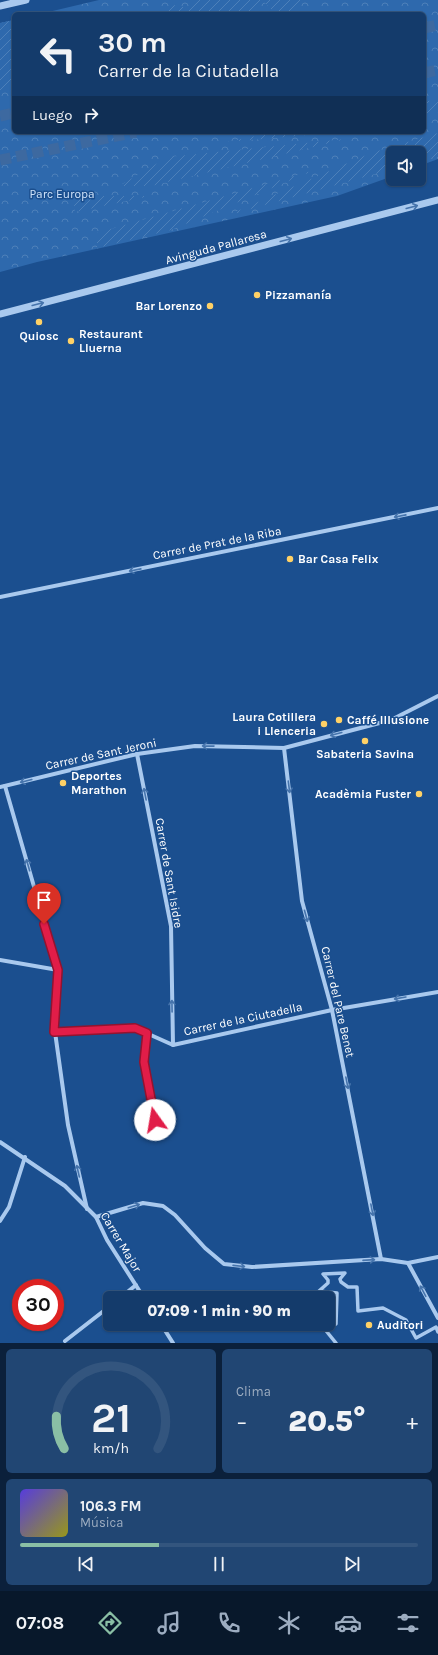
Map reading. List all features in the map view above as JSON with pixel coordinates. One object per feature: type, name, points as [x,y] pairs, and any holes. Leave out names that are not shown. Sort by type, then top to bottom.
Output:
[{"type":"street","points":[[0,6],[26,0]]},
{"type":"street","name":"Avinguda Pallaresa","points":[[0,314],[438,200]]},
{"type":"street","name":"Carrer de Prat de la Riba","points":[[0,597],[438,508]]},
{"type":"street","name":"Carrer de Sant Jeroni","points":[[0,787],[137,754],[195,746],[284,748],[391,720],[438,696]]},
{"type":"street","name":"Carrer del Pare Benet","points":[[284,748],[302,900],[332,1010],[381,1259]]},
{"type":"street","name":"Carrer de Sant Isidre","points":[[137,754],[170,926],[173,1045]]},
{"type":"street","points":[[5,786],[58,970],[54,1032],[68,1125],[87,1209]]},
{"type":"street","points":[[0,960],[58,970]]},
{"type":"street","name":"Carrer de la Ciutadella","points":[[54,1032],[135,1028],[173,1045],[332,1010],[438,992]]},
{"type":"street","points":[[147,1033],[144,1062],[155,1120]]},
{"type":"street","name":"Carrer Major","points":[[0,1142],[25,1157],[65,1186],[96,1217],[107,1240],[140,1291]]},
{"type":"street","points":[[0,1222],[9,1206],[25,1157]]},
{"type":"street","points":[[96,1217],[144,1203],[163,1206],[175,1215],[205,1248],[224,1264],[252,1267],[381,1259],[408,1263],[438,1257]]},
{"type":"street","points":[[408,1263],[438,1318]]},
{"type":"street","points":[[336,1343],[323,1327],[336,1324],[337,1293],[319,1291],[328,1283],[328,1280],[323,1274],[345,1273],[340,1279],[341,1282],[348,1287],[357,1287],[358,1310],[383,1308],[406,1320],[416,1338],[436,1327],[438,1332]]},
{"type":"street","points":[[129,1291],[136,1285]]},
{"type":"street","points":[[66,1341],[103,1312]]},
{"type":"street","points":[[165,1331],[173,1343]]},
{"type":"green space","name":"Parc Europa","points":[[99,0],[438,0],[438,159],[426,163],[426,146],[386,146],[386,178],[337,196],[37,262],[0,272],[0,23],[12,20],[12,134],[426,134],[426,12],[48,12]]},
{"type":"green space","points":[[193,0],[305,0],[294,12],[274,12],[264,2],[256,12],[161,12],[173,5],[189,8]]},
{"type":"green space","points":[[12,20],[12,88],[0,90],[0,23]]},
{"type":"green space","points":[[438,99],[438,112],[426,115],[426,102]]},
{"type":"green space","points":[[438,133],[438,157],[426,160],[426,146],[394,146]]},
{"type":"green space","points":[[266,134],[318,134],[227,142]]},
{"type":"green space","points":[[346,139],[151,186],[119,186],[168,157]]},
{"type":"green space","points":[[386,149],[386,171],[226,216],[371,153]]},
{"type":"green space","points":[[315,170],[171,230],[97,248],[97,233]]},
{"type":"green space","points":[[73,196],[150,196],[75,212]]},
{"type":"tunnel","points":[[426,28],[438,25]]},
{"type":"tunnel","points":[[426,73],[438,70]]},
{"type":"tunnel","points":[[0,116],[12,113]]},
{"type":"tunnel","points":[[0,160],[126,134]]},
{"type":"place","name":"Pizzamanía","points":[[257,295]]},
{"type":"place","name":"Bar Lorenzo","points":[[210,306]]},
{"type":"place","name":"Quiosc","points":[[39,322]]},
{"type":"place","name":"Restaurant Lluerna","points":[[71,341]]},
{"type":"place","name":"Bar Casa Felix","points":[[290,559]]},
{"type":"place","name":"Caffé Illusione","points":[[339,720]]},
{"type":"place","name":"Laura Cotillera i Llenceria","points":[[324,724]]},
{"type":"place","name":"Sabateria Savina","points":[[365,741]]},
{"type":"place","name":"Deportes Marathon","points":[[63,783]]},
{"type":"place","name":"Acadèmia Fuster","points":[[419,794]]},
{"type":"place","name":"Auditori","points":[[369,1325]]},
{"type":"route","points":[[44,924],[58,970],[54,1032],[135,1028],[147,1033],[144,1062],[148,1092],[155,1120]]}]
